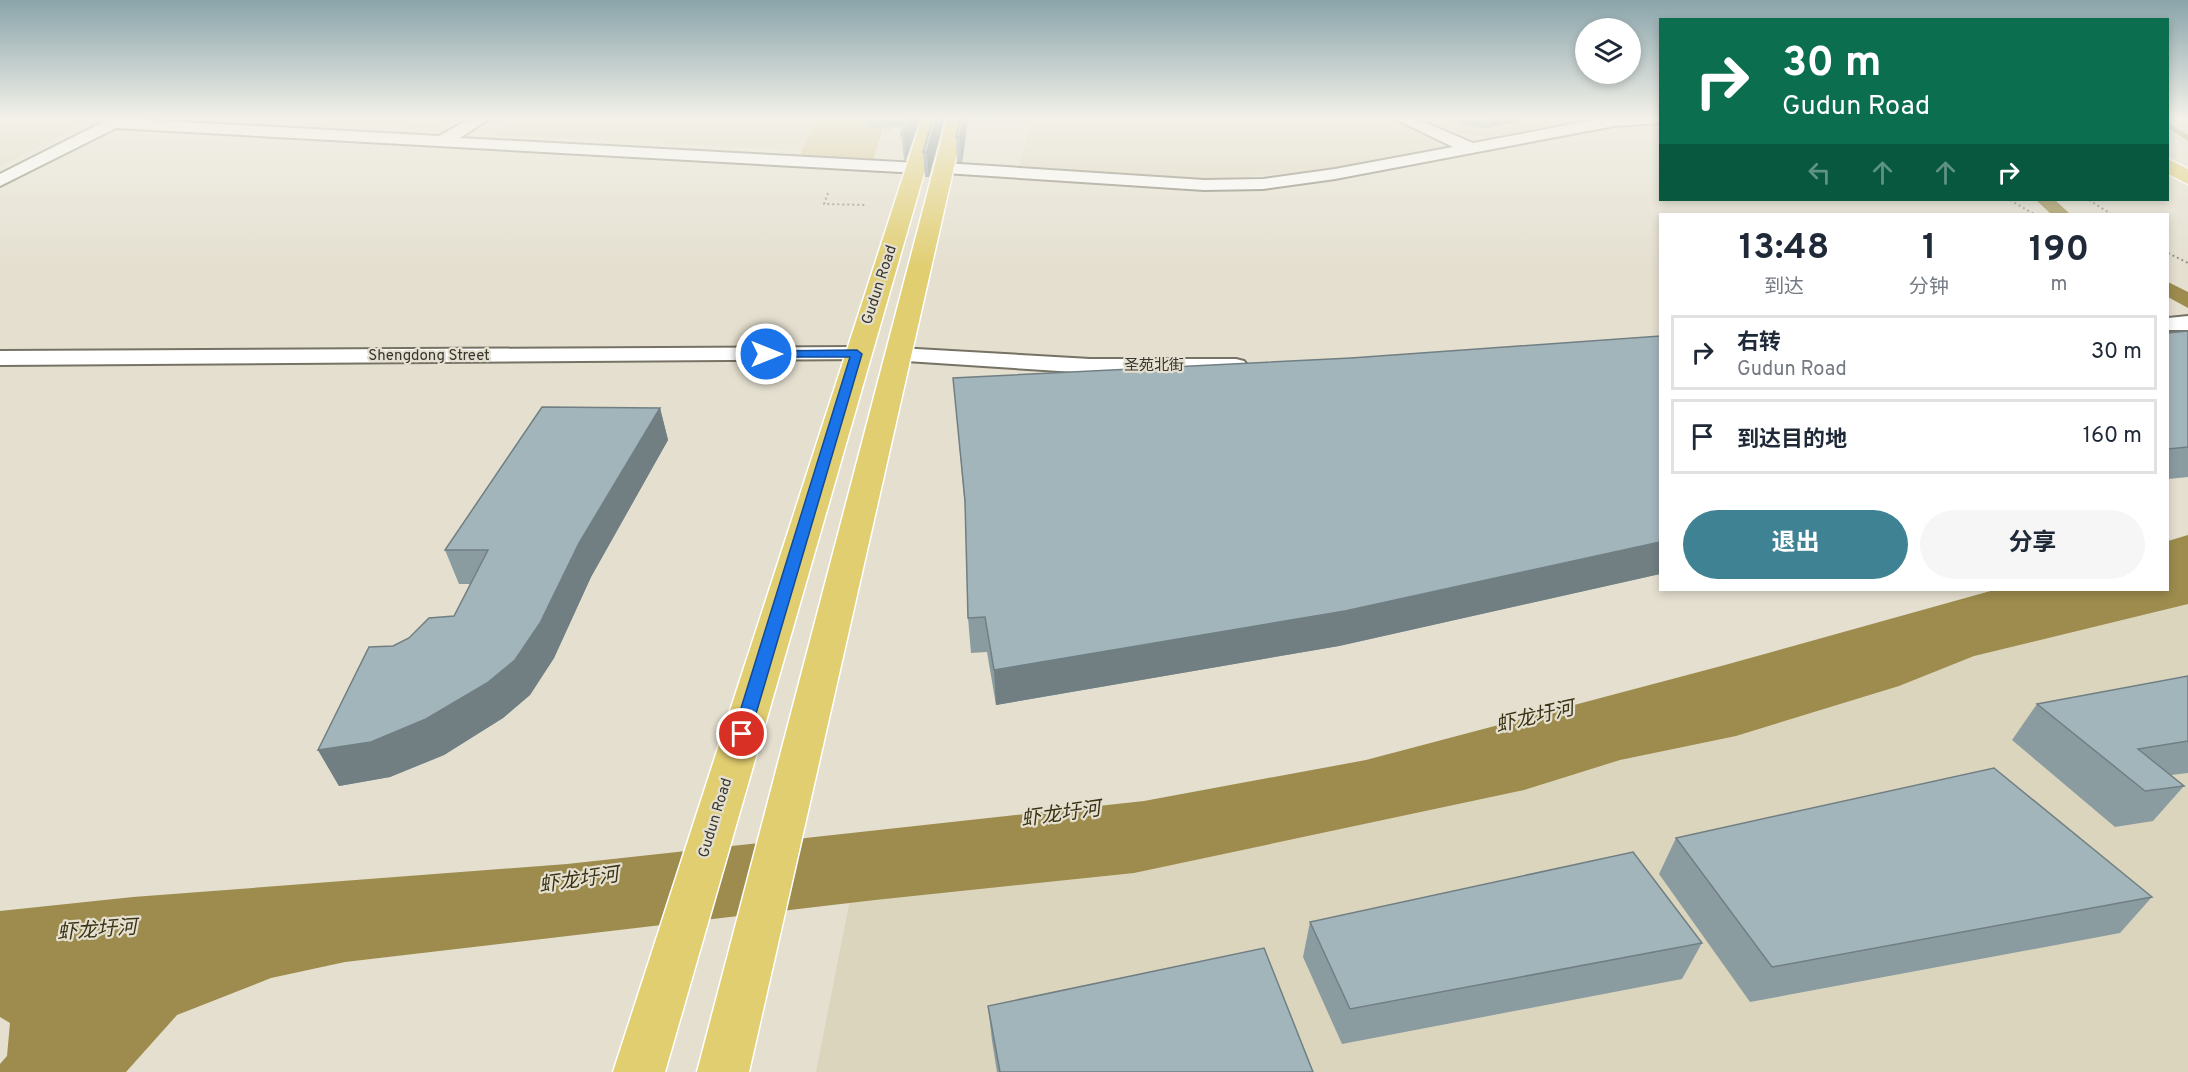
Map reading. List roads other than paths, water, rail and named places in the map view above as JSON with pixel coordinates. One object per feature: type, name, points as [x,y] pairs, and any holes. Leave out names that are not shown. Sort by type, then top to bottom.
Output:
[{"type":"main road","name":"Gudun Road","points":[[639,1072],[857,354],[932,168]]},
{"type":"main road","name":"Gudun Road","points":[[723,1072],[899,355],[932,168]]},
{"type":"main road","points":[[2173,168],[2188,178]]},
{"type":"street","points":[[0,181],[25,168]]},
{"type":"street","points":[[932,168],[1204,185],[1263,184],[1359,168]]},
{"type":"street","points":[[2169,324],[2188,323]]},
{"type":"street","name":"Shengdong Street","points":[[0,358],[857,354]]},
{"type":"street","name":"圣苑北街","points":[[899,355],[1090,366],[1257,366]]},
{"type":"water","name":"虾龙圩河","points":[[2188,535],[2188,604],[1974,656],[1899,686],[1736,736],[1620,760],[1524,790],[1134,873],[875,900],[345,962],[271,978],[177,1015],[126,1072],[0,1072],[0,1064],[7,1056],[10,1023],[0,1017],[0,911],[133,897],[567,864],[1144,801],[1366,760],[1725,665],[1990,591],[2169,591],[2169,541]]},
{"type":"waterway","points":[[2046,201],[2060,213]]},
{"type":"waterway","points":[[2169,289],[2188,302]]}]
